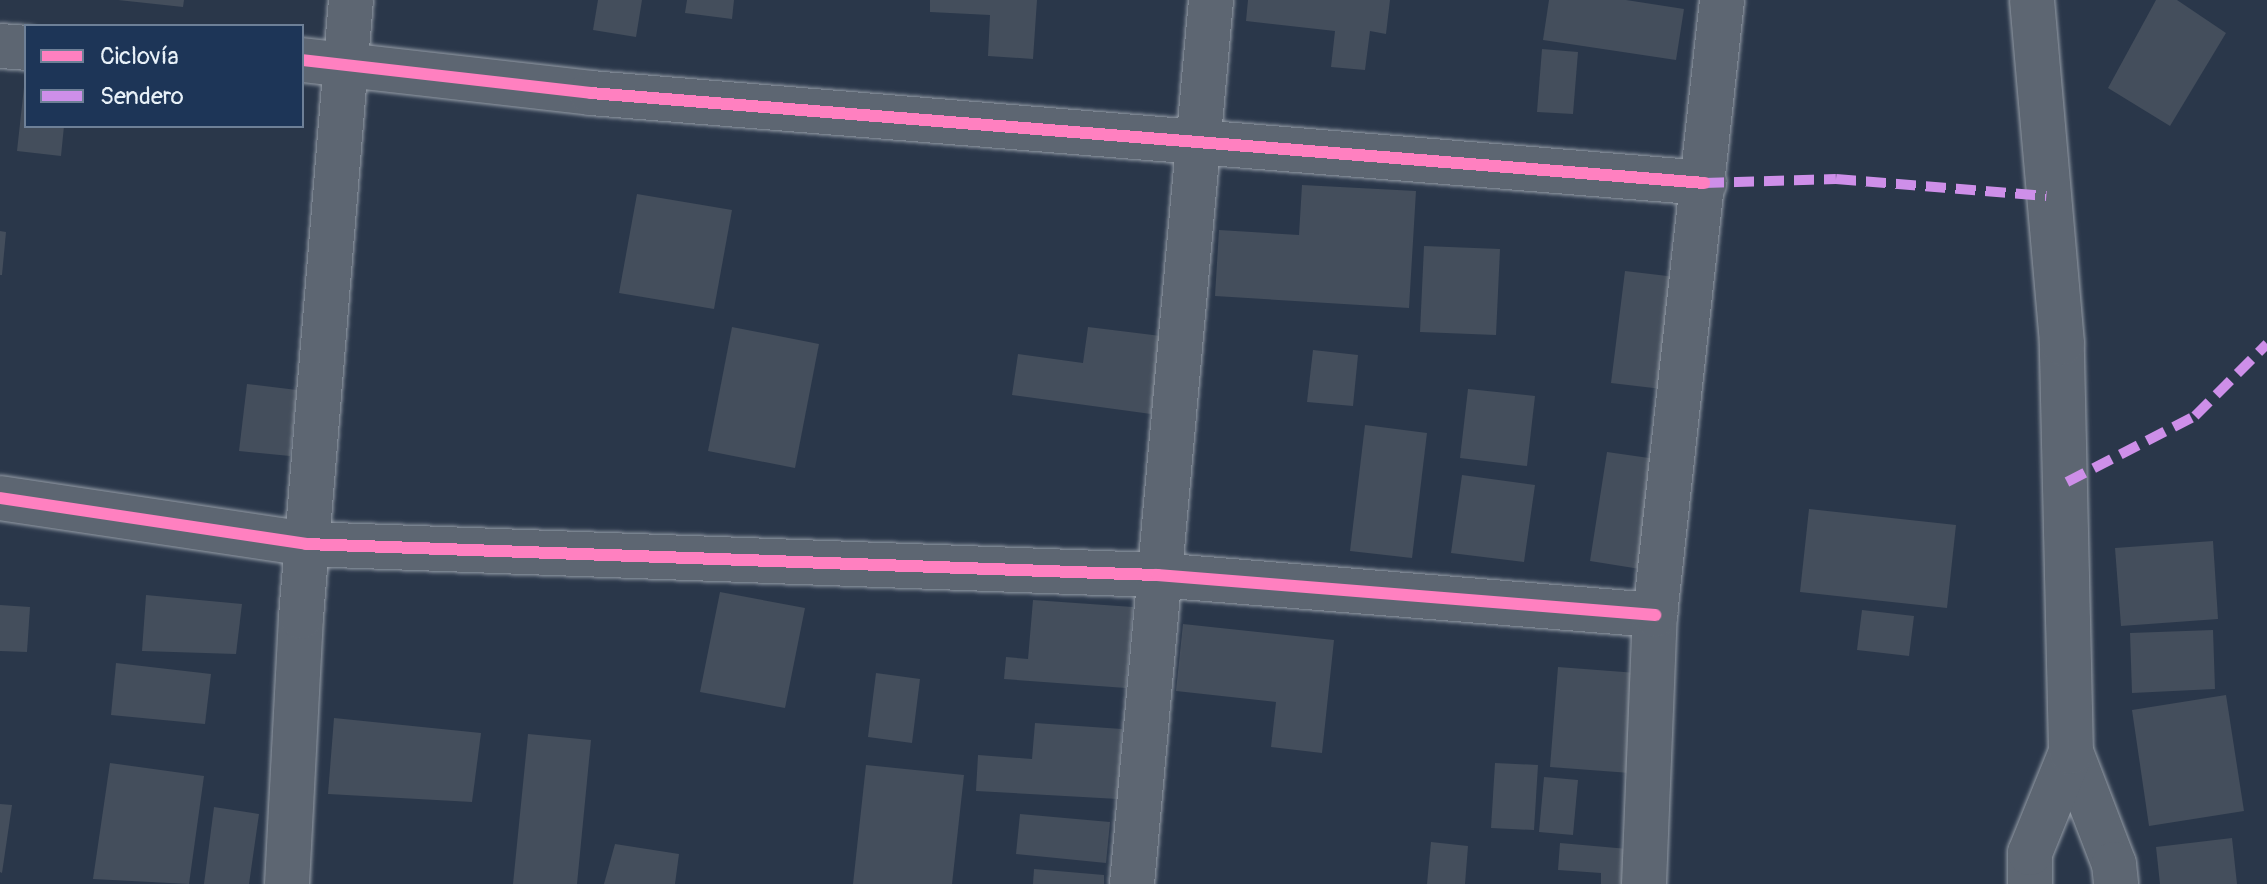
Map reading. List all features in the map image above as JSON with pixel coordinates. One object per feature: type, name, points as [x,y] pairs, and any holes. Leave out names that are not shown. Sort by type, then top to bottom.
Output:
[{"type":"street","points":[[287,884],[306,544],[351,0]]},
{"type":"street","points":[[1132,884],[1157,575],[1200,145],[1211,0]]},
{"type":"street","points":[[1644,884],[1655,615],[1722,0]]},
{"type":"street","points":[[2032,0],[2062,343],[2071,752],[2114,864],[2116,884]]},
{"type":"street","points":[[0,46],[24,48]]},
{"type":"street","points":[[304,60],[346,62],[591,93],[785,105],[1200,145],[1704,183]]},
{"type":"street","points":[[0,498],[306,544],[1157,575],[1655,615]]},
{"type":"street","points":[[2030,884],[2030,853],[2071,752]]},
{"type":"building","points":[[118,0],[184,0],[183,7]]},
{"type":"building","points":[[598,0],[642,0],[636,37],[593,30]]},
{"type":"building","points":[[687,0],[734,0],[732,19],[685,13]]},
{"type":"building","points":[[930,0],[1037,0],[1033,59],[988,56],[990,15],[930,12]]},
{"type":"building","points":[[1248,0],[1390,0],[1386,34],[1370,31],[1365,70],[1331,67],[1335,31],[1246,21]]},
{"type":"building","points":[[1549,0],[1626,0],[1684,9],[1676,60],[1543,40]]},
{"type":"building","points":[[2156,0],[2177,0],[2226,33],[2170,126],[2108,88]]},
{"type":"building","points":[[1542,49],[1578,52],[1573,114],[1537,112]]},
{"type":"building","points":[[24,87],[24,128],[64,128],[61,156],[17,151]]},
{"type":"building","points":[[1302,185],[1416,191],[1409,308],[1215,296],[1219,230],[1299,235]]},
{"type":"building","points":[[637,194],[732,210],[714,309],[619,293]]},
{"type":"building","points":[[0,231],[6,232],[2,275],[0,275]]},
{"type":"building","points":[[1424,246],[1500,249],[1496,335],[1420,332]]},
{"type":"building","points":[[1625,271],[1676,277],[1662,389],[1611,383]]},
{"type":"building","points":[[732,327],[819,344],[795,468],[708,451]]},
{"type":"building","points":[[1088,327],[1161,336],[1151,414],[1012,395],[1018,354],[1083,363]]},
{"type":"building","points":[[1313,350],[1358,355],[1353,406],[1307,402]]},
{"type":"building","points":[[247,384],[297,390],[290,456],[239,451]]},
{"type":"building","points":[[1468,389],[1535,396],[1527,466],[1460,458]]},
{"type":"building","points":[[1365,425],[1427,433],[1412,558],[1350,551]]},
{"type":"building","points":[[1607,452],[1656,459],[1640,569],[1590,561]]},
{"type":"building","points":[[1462,475],[1535,485],[1524,562],[1451,553]]},
{"type":"building","points":[[1809,509],[1956,525],[1947,608],[1800,592]]},
{"type":"building","points":[[2213,541],[2218,619],[2121,626],[2115,548]]},
{"type":"building","points":[[720,592],[805,608],[785,708],[700,692]]},
{"type":"building","points":[[146,595],[242,604],[236,654],[142,651]]},
{"type":"building","points":[[1033,600],[1133,607],[1126,688],[1004,679],[1006,657],[1028,659]]},
{"type":"building","points":[[0,605],[30,607],[27,652],[0,651]]},
{"type":"building","points":[[1862,610],[1914,616],[1909,656],[1857,650]]},
{"type":"building","points":[[1183,624],[1334,640],[1322,753],[1271,747],[1276,702],[1176,691]]},
{"type":"building","points":[[2213,630],[2215,689],[2132,693],[2130,633]]},
{"type":"building","points":[[116,663],[211,674],[205,724],[111,715]]},
{"type":"building","points":[[1558,667],[1637,673],[1630,773],[1550,767]]},
{"type":"building","points":[[876,673],[920,679],[912,743],[868,737]]},
{"type":"building","points":[[2226,695],[2244,811],[2149,826],[2132,710]]},
{"type":"building","points":[[334,718],[481,733],[472,802],[328,794]]},
{"type":"building","points":[[1035,723],[1122,729],[1118,799],[976,791],[978,755],[1032,759]]},
{"type":"building","points":[[528,734],[591,740],[577,884],[513,884]]},
{"type":"building","points":[[110,763],[204,776],[189,884],[93,879]]},
{"type":"building","points":[[1495,763],[1538,765],[1534,830],[1491,828]]},
{"type":"building","points":[[866,765],[964,775],[952,884],[853,884]]},
{"type":"building","points":[[1544,777],[1578,780],[1573,835],[1539,832]]},
{"type":"building","points":[[0,804],[12,805],[2,873],[0,872]]},
{"type":"building","points":[[214,807],[259,814],[249,884],[204,884]]},
{"type":"building","points":[[1020,814],[1110,822],[1106,863],[1016,854]]},
{"type":"building","points":[[2232,838],[2237,884],[2160,884],[2156,847]]},
{"type":"building","points":[[1431,842],[1468,846],[1465,884],[1427,884]]},
{"type":"building","points":[[1560,843],[1628,849],[1625,884],[1601,884],[1601,873],[1558,870]]},
{"type":"building","points":[[615,844],[679,854],[675,884],[604,884]]},
{"type":"building","points":[[1034,869],[1104,875],[1104,884],[1033,884]]},
{"type":"marked path","points":[[1704,183],[1836,179],[2046,196]]},
{"type":"marked path","points":[[2067,482],[2195,416],[2267,344]]},
{"type":"cycle path","points":[[304,60],[591,93],[1704,183]]},
{"type":"cycle path","points":[[0,498],[306,544],[1157,575],[1655,615]]}]
